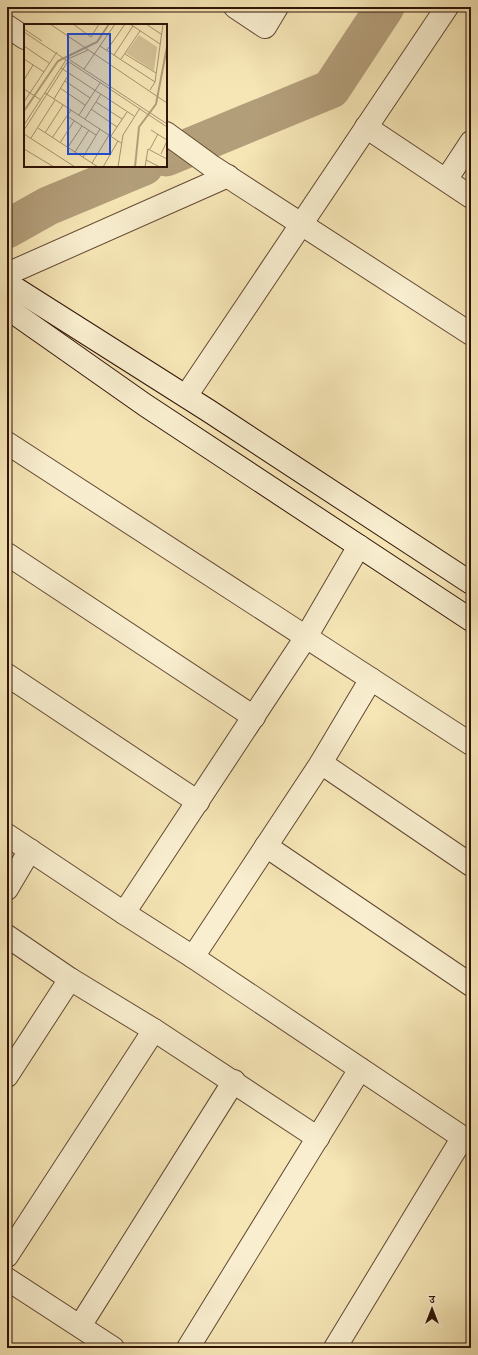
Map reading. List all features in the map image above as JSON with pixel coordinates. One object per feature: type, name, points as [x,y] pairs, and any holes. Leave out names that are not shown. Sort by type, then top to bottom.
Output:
[{"type":"street","points":[[235,7],[264,27],[277,7]]},
{"type":"street","points":[[186,396],[446,7]]},
{"type":"street","points":[[7,26],[24,37]]},
{"type":"street","points":[[366,127],[471,197]]},
{"type":"street","points":[[167,134],[210,165],[471,334]]},
{"type":"street","points":[[446,180],[471,142]]},
{"type":"street","points":[[9,287],[228,176]]},
{"type":"street","points":[[9,287],[186,396],[471,583]]},
{"type":"street","points":[[7,308],[145,405],[471,620]]},
{"type":"street","points":[[9,448],[471,744]]},
{"type":"street","points":[[124,913],[306,637],[359,546]]},
{"type":"street","points":[[7,554],[254,717]]},
{"type":"street","points":[[7,675],[198,802]]},
{"type":"street","points":[[193,957],[321,763],[371,679]]},
{"type":"street","points":[[321,763],[471,865]]},
{"type":"street","points":[[7,835],[467,1140],[335,1348]]},
{"type":"street","points":[[266,846],[471,985]]},
{"type":"street","points":[[7,889],[30,850]]},
{"type":"street","points":[[7,936],[70,980],[154,1030],[234,1081],[318,1138]]},
{"type":"street","points":[[7,1076],[70,980]]},
{"type":"street","points":[[7,1256],[154,1030]]},
{"type":"street","points":[[188,1348],[360,1069]]},
{"type":"street","points":[[80,1326],[234,1081]]},
{"type":"street","points":[[7,1279],[113,1348]]},
{"type":"waterway","points":[[167,157],[331,89],[385,7]]},
{"type":"waterway","points":[[7,229],[48,206],[142,167]]}]
